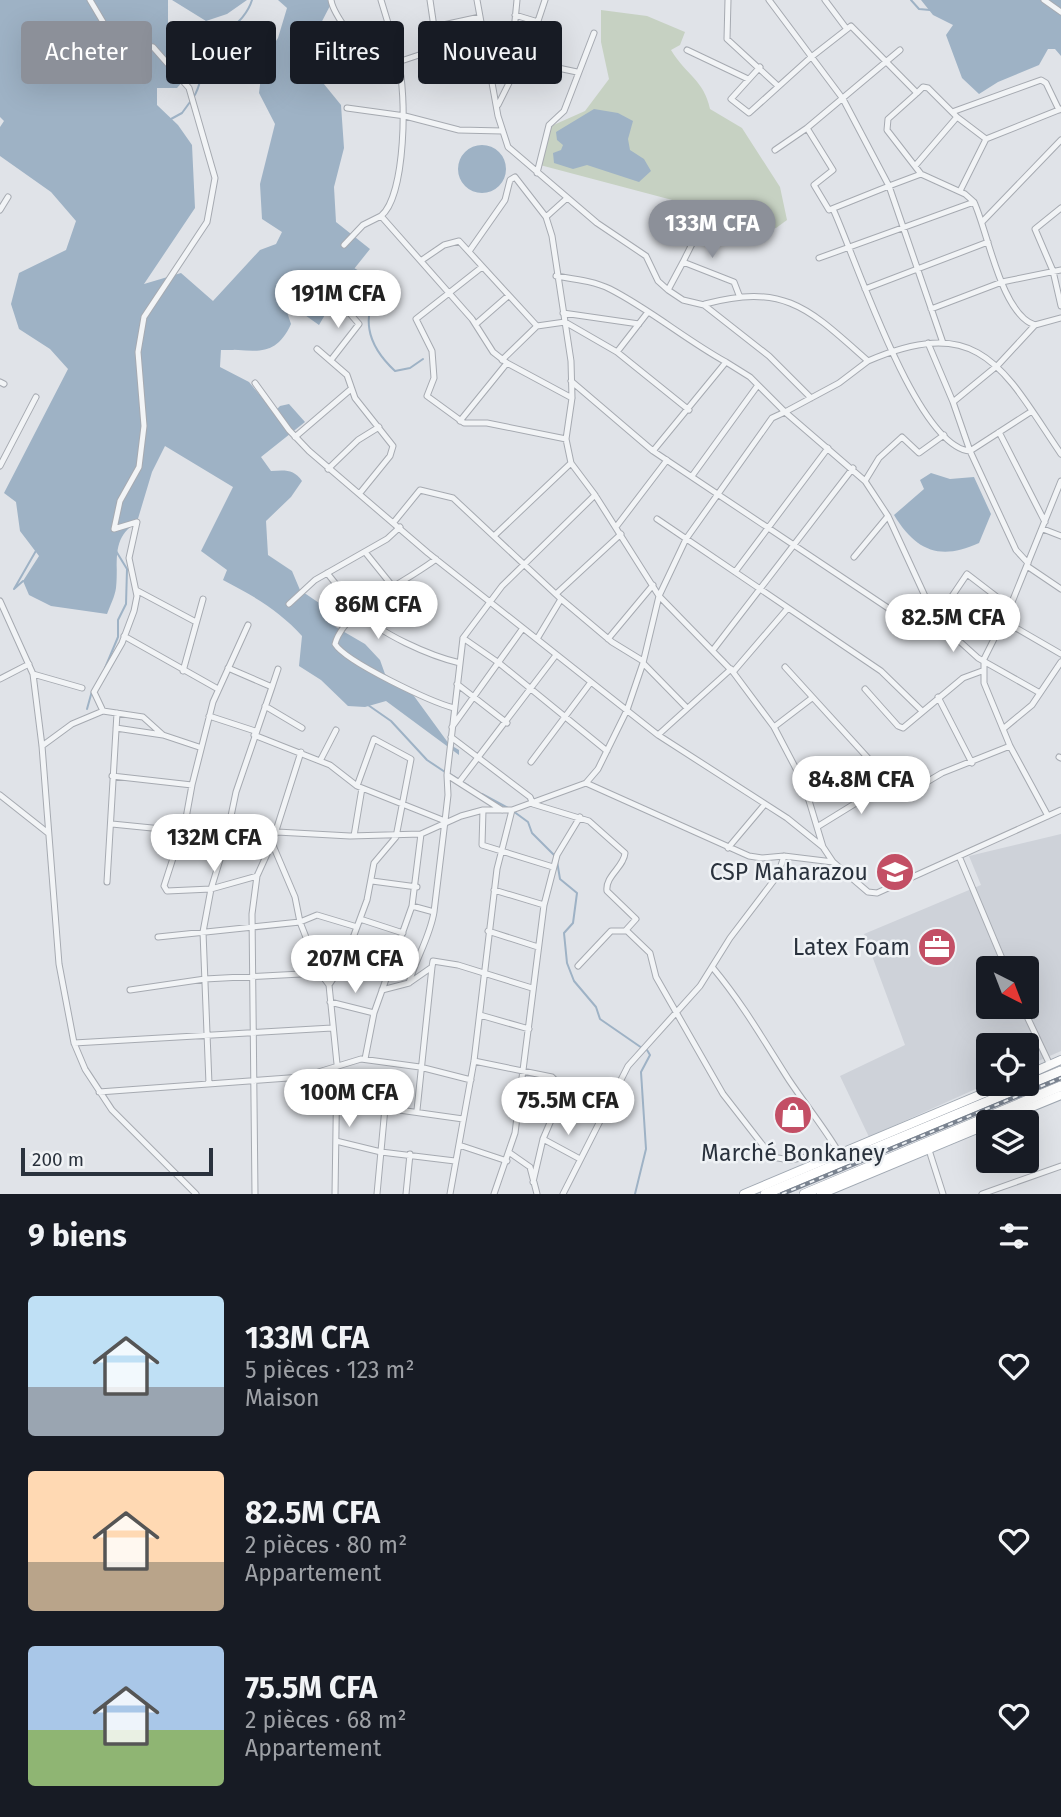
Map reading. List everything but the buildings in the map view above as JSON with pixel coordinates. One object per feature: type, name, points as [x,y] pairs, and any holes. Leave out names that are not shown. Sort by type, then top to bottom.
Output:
[{"type":"highway","points":[[765,1194],[1061,1071]]},
{"type":"highway","points":[[804,1194],[1061,1086]]},
{"type":"main road","points":[[1039,1070],[1061,1060]]},
{"type":"main road","points":[[1024,1110],[1061,1095]]},
{"type":"main road","points":[[744,1194],[978,1096]]},
{"type":"main road","points":[[821,1194],[976,1130]]},
{"type":"street","points":[[90,0],[106,27],[133,43],[153,47],[189,88],[215,178],[207,222],[144,317],[138,352],[144,426],[139,467],[120,501],[114,529],[136,522],[129,558],[136,590],[134,611],[124,636],[94,692],[103,710]]},
{"type":"street","points":[[331,0],[341,21]]},
{"type":"street","points":[[381,0],[387,21]]},
{"type":"street","points":[[430,0],[433,21]]},
{"type":"street","points":[[477,0],[481,21]]},
{"type":"street","points":[[514,21],[517,0]]},
{"type":"street","points":[[538,21],[545,0]]},
{"type":"street","points":[[728,0],[727,39],[778,86]]},
{"type":"street","points":[[769,0],[843,99],[889,186],[943,342]]},
{"type":"street","points":[[825,0],[846,28]]},
{"type":"street","points":[[1044,0],[1061,12]]},
{"type":"street","points":[[515,15],[535,21]]},
{"type":"street","points":[[462,21],[480,17]]},
{"type":"street","points":[[760,67],[731,99],[749,113],[810,58],[851,26],[917,93]]},
{"type":"street","points":[[537,173],[549,125],[564,111],[594,33]]},
{"type":"street","points":[[687,50],[748,79]]},
{"type":"street","points":[[775,150],[807,128],[900,50]]},
{"type":"street","points":[[562,68],[578,72]]},
{"type":"street","points":[[915,166],[954,114],[1041,80],[1046,83],[1060,109],[986,139],[960,191]]},
{"type":"street","points":[[344,245],[363,225],[381,216],[392,198],[405,116],[403,84]]},
{"type":"street","points":[[493,84],[502,131],[508,147],[566,199],[646,256],[658,281],[668,290],[683,300],[704,304],[739,295],[779,298],[796,304],[828,326],[868,361]]},
{"type":"street","points":[[498,106],[508,84]]},
{"type":"street","points":[[986,139],[954,114],[928,88],[917,93],[885,125],[921,174],[960,191],[974,202],[1002,282],[1021,317],[1035,325]]},
{"type":"street","points":[[347,108],[405,116],[459,130],[502,131]]},
{"type":"street","points":[[807,128],[832,170],[814,184],[826,209],[833,209],[921,174]]},
{"type":"street","points":[[982,222],[1061,140]]},
{"type":"street","points":[[470,250],[505,200],[513,177],[518,179],[546,217],[555,248],[556,276],[565,323],[571,381],[572,398],[566,439],[571,463],[617,527],[659,596],[732,670],[774,727],[795,764],[823,847]]},
{"type":"street","points":[[0,210],[8,197]]},
{"type":"street","points":[[546,217],[566,199]]},
{"type":"street","points":[[819,258],[974,202]]},
{"type":"street","points":[[1061,208],[1035,229],[1053,271],[1061,306]]},
{"type":"street","points":[[833,209],[865,289],[917,403],[944,435],[959,450],[970,452],[1032,411]]},
{"type":"street","points":[[668,290],[709,210]]},
{"type":"street","points":[[381,216],[476,324],[485,343],[504,362],[572,398]]},
{"type":"street","points":[[422,260],[455,240],[470,250],[482,267],[537,326]]},
{"type":"street","points":[[865,289],[988,242]]},
{"type":"street","points":[[682,262],[734,282],[739,295]]},
{"type":"street","points":[[482,267],[416,319],[432,351],[435,378],[426,394],[460,421],[487,423],[566,439]]},
{"type":"street","points":[[931,309],[1002,282],[1061,270]]},
{"type":"street","points":[[556,276],[601,285],[648,312],[692,344],[726,362],[758,385],[785,412],[853,468],[864,481],[888,516],[935,618],[975,657],[984,659],[1040,693]]},
{"type":"street","points":[[476,324],[508,296]]},
{"type":"street","points":[[331,360],[359,324],[338,300]]},
{"type":"street","points":[[704,304],[762,350],[811,398]]},
{"type":"street","points":[[617,352],[648,312]]},
{"type":"street","points":[[563,313],[639,324]]},
{"type":"street","points":[[953,402],[998,365],[1035,325],[1061,318]]},
{"type":"street","points":[[460,421],[504,362],[537,326],[565,323],[617,352],[690,410]]},
{"type":"street","points":[[277,832],[354,836],[421,834],[445,821],[483,810],[512,810],[586,783],[607,751],[627,710],[643,662],[659,596],[686,539],[716,492],[772,418],[811,398],[868,361],[894,350],[928,343],[943,342],[972,348],[998,365],[1061,454]]},
{"type":"street","points":[[928,343],[953,402],[970,452],[1016,551],[1028,565],[1061,589]]},
{"type":"street","points":[[317,349],[347,375],[351,389],[391,443],[392,453],[360,493]]},
{"type":"street","points":[[653,451],[690,410],[726,362]]},
{"type":"street","points":[[571,381],[653,451],[900,615],[935,618]]},
{"type":"street","points":[[255,383],[295,437],[436,559],[658,736],[765,804],[823,847],[834,862],[872,894],[1061,810]]},
{"type":"street","points":[[692,476],[758,385]]},
{"type":"street","points":[[295,437],[351,389]]},
{"type":"street","points":[[0,466],[36,397]]},
{"type":"street","points":[[328,468],[358,440],[379,427]]},
{"type":"street","points":[[999,432],[1045,522]]},
{"type":"street","points":[[864,481],[879,458],[902,437],[919,453],[944,435]]},
{"type":"street","points":[[735,572],[828,448]]},
{"type":"street","points":[[617,527],[667,460]]},
{"type":"street","points":[[494,536],[571,463]]},
{"type":"street","points":[[713,650],[853,468]]},
{"type":"street","points":[[1048,816],[1010,746],[982,671],[984,659],[1004,621],[1061,481]]},
{"type":"street","points":[[394,522],[420,490],[453,498],[561,599],[608,639],[643,662],[687,708]]},
{"type":"street","points":[[409,983],[435,912],[463,638],[490,601],[595,495]]},
{"type":"street","points":[[855,557],[888,516]]},
{"type":"street","points":[[657,519],[881,671],[922,710]]},
{"type":"street","points":[[289,604],[327,573],[387,539],[400,527]]},
{"type":"street","points":[[1043,529],[1061,536]]},
{"type":"street","points":[[556,594],[621,534]]},
{"type":"street","points":[[365,552],[394,588]]},
{"type":"street","points":[[436,559],[359,612],[339,634],[335,646],[386,678],[454,708]]},
{"type":"street","points":[[327,573],[359,612],[425,651],[460,663]]},
{"type":"street","points":[[935,618],[967,574],[1010,607]]},
{"type":"street","points":[[608,639],[653,585]]},
{"type":"street","points":[[136,590],[195,622]]},
{"type":"street","points":[[183,671],[203,599]]},
{"type":"street","points":[[537,639],[561,599]]},
{"type":"street","points":[[0,601],[33,674],[42,746],[59,964],[74,1043],[99,1092],[147,1147],[196,1194]]},
{"type":"street","points":[[658,736],[732,670],[788,608]]},
{"type":"street","points":[[1004,621],[1061,654]]},
{"type":"street","points":[[248,625],[218,689],[209,716],[182,831],[165,889],[188,892],[211,889],[257,876]]},
{"type":"street","points":[[452,727],[523,628]]},
{"type":"street","points":[[124,636],[218,689]]},
{"type":"street","points":[[463,638],[499,663],[607,751]]},
{"type":"street","points":[[460,781],[507,723],[556,654]]},
{"type":"street","points":[[1003,729],[1027,710],[1061,662]]},
{"type":"street","points":[[0,679],[29,664]]},
{"type":"street","points":[[785,667],[890,782]]},
{"type":"street","points":[[228,668],[272,687]]},
{"type":"street","points":[[209,1084],[203,932],[236,792],[278,669]]},
{"type":"street","points":[[865,688],[901,728],[965,677],[982,671]]},
{"type":"street","points":[[33,674],[82,688]]},
{"type":"street","points":[[531,762],[591,682]]},
{"type":"street","points":[[457,684],[507,723]]},
{"type":"street","points":[[938,697],[972,763]]},
{"type":"street","points":[[774,727],[812,698]]},
{"type":"street","points":[[264,706],[302,728]]},
{"type":"street","points":[[42,746],[72,724],[103,710],[144,717],[163,735]]},
{"type":"street","points":[[107,882],[117,713]]},
{"type":"street","points":[[209,716],[301,752],[320,761],[359,787],[401,806],[445,821]]},
{"type":"street","points":[[116,728],[163,735],[200,747]]},
{"type":"street","points":[[320,761],[336,730]]},
{"type":"street","points":[[451,737],[480,756],[530,797],[533,804],[568,817],[580,817],[600,830],[626,854],[606,888],[610,896],[636,919],[626,931]]},
{"type":"street","points":[[329,985],[344,962],[360,919],[372,881],[374,863],[396,836],[412,760],[376,738],[359,787],[354,836]]},
{"type":"street","points":[[817,827],[890,782],[920,786],[942,772],[972,763],[1010,746]]},
{"type":"street","points":[[255,1194],[256,1081],[251,926],[257,876],[277,832],[301,752]]},
{"type":"street","points":[[447,775],[502,810]]},
{"type":"street","points":[[112,776],[192,785]]},
{"type":"street","points":[[586,783],[728,848],[762,858],[784,856],[834,862]]},
{"type":"street","points":[[0,795],[48,833]]},
{"type":"street","points":[[728,848],[765,804]]},
{"type":"street","points":[[483,810],[481,844],[553,867]]},
{"type":"street","points":[[450,1194],[474,1060],[494,890],[512,810]]},
{"type":"street","points":[[494,1194],[510,1153],[524,1072],[544,905],[553,867],[580,817]]},
{"type":"street","points":[[112,824],[182,831],[271,845]]},
{"type":"street","points":[[365,1059],[374,1013],[412,906],[421,834]]},
{"type":"street","points":[[271,845],[295,897],[300,922],[320,974],[329,985],[337,1064],[335,1194]]},
{"type":"street","points":[[563,1194],[628,1066],[678,1012],[713,968],[730,938],[778,876],[784,856]]},
{"type":"street","points":[[958,856],[1001,956]]},
{"type":"street","points":[[372,881],[416,887]]},
{"type":"street","points":[[494,890],[544,905]]},
{"type":"street","points":[[412,906],[435,912]]},
{"type":"street","points":[[158,937],[300,922],[317,915],[357,927]]},
{"type":"street","points":[[360,919],[403,933]]},
{"type":"street","points":[[488,931],[538,947]]},
{"type":"street","points":[[578,966],[611,931],[626,931],[650,953],[656,977],[723,1094],[772,1157],[790,1160],[859,1147]]},
{"type":"street","points":[[417,1110],[433,961],[532,988]]},
{"type":"street","points":[[344,962],[388,975]]},
{"type":"street","points":[[383,990],[409,983],[432,967]]},
{"type":"street","points":[[713,968],[755,1023],[838,1151]]},
{"type":"street","points":[[130,990],[205,979],[320,974]]},
{"type":"street","points":[[330,1002],[374,1013]]},
{"type":"street","points":[[480,1016],[529,1029]]},
{"type":"street","points":[[1028,1019],[1049,1065]]},
{"type":"street","points":[[74,1043],[332,1028]]},
{"type":"street","points":[[99,1092],[302,1077],[337,1064],[365,1059],[420,1067],[471,1080]]},
{"type":"street","points":[[474,1060],[552,1077],[562,1087],[561,1097],[543,1139],[533,1182]]},
{"type":"street","points":[[377,1194],[383,1109],[417,1110],[463,1119]]},
{"type":"street","points":[[543,1139],[580,1159]]},
{"type":"street","points":[[336,1141],[380,1152],[455,1161]]},
{"type":"street","points":[[458,1145],[508,1161]]},
{"type":"street","points":[[929,1150],[943,1194]]},
{"type":"street","points":[[510,1153],[527,1163],[537,1194]]},
{"type":"street","points":[[407,1194],[410,1154]]},
{"type":"street","points":[[982,1194],[1061,1166]]},
{"type":"shaded area","points":[[1061,834],[1061,1051],[1039,1061],[1039,1033],[976,1033],[976,1089],[869,1137],[840,1076],[905,1045],[864,934],[981,885],[969,856]]},
{"type":"green space","points":[[601,10],[647,16],[685,32],[680,45],[671,50],[699,84],[710,109],[742,128],[780,187],[787,220],[776,228],[760,229],[731,205],[676,201],[540,165],[549,127],[585,111],[609,79],[601,42]]},
{"type":"water","points":[[0,0],[168,0],[166,84],[180,84],[177,88],[157,88],[157,105],[178,125],[192,145],[195,208],[144,284],[181,273],[213,301],[260,250],[276,244],[282,232],[262,219],[260,184],[275,124],[259,93],[260,84],[276,84],[276,41],[287,8],[278,0],[333,0],[322,21],[290,21],[290,84],[324,84],[341,105],[344,148],[334,187],[336,222],[370,249],[346,279],[319,325],[295,308],[287,312],[291,324],[278,343],[271,348],[254,351],[221,349],[220,367],[249,382],[274,412],[280,406],[289,404],[305,422],[261,457],[271,471],[289,471],[302,481],[291,497],[266,521],[268,555],[292,571],[300,590],[325,607],[334,626],[365,644],[380,660],[385,674],[414,696],[449,744],[459,750],[459,755],[386,701],[365,707],[348,706],[321,680],[299,666],[302,636],[265,604],[223,580],[227,570],[201,551],[233,487],[165,446],[152,472],[137,522],[128,529],[119,543],[116,588],[107,614],[51,606],[29,595],[23,581],[39,556],[20,531],[16,502],[4,493],[68,369],[50,349],[19,329],[11,304],[19,273],[66,250],[76,221],[51,192],[0,156],[0,127],[4,121],[0,117]]},
{"type":"water","points":[[172,0],[247,0],[227,14],[206,21]]},
{"type":"water","points":[[921,0],[1061,0],[1061,56],[1055,49],[1048,49],[1039,65],[998,82],[979,94],[962,78],[946,35],[953,25],[933,15]]},
{"type":"water","points":[[594,109],[618,113],[633,121],[628,139],[630,150],[644,159],[651,171],[639,182],[587,165],[573,169],[554,163],[553,153],[561,150],[563,145],[557,140],[556,132]]},
{"type":"water","points":[[482,145],[499,152],[506,169],[499,186],[482,193],[465,186],[458,169],[465,152]]},
{"type":"water","points":[[931,473],[950,479],[974,477],[991,514],[979,543],[941,552],[920,544],[902,527],[894,515],[924,489],[920,480]]},
{"type":"waterway","points":[[193,98],[210,51],[244,15],[252,0]]},
{"type":"waterway","points":[[911,0],[919,9],[930,10]]},
{"type":"waterway","points":[[171,119],[182,113],[190,102]]},
{"type":"waterway","points":[[354,269],[361,273],[376,273],[379,280],[370,306],[369,329],[372,340],[385,361],[395,371],[410,368],[423,359]]},
{"type":"waterway","points":[[221,349],[233,349]]},
{"type":"waterway","points":[[23,581],[14,589],[37,549]]},
{"type":"waterway","points":[[105,668],[118,637],[118,620],[126,604],[127,569],[116,551]]},
{"type":"waterway","points":[[87,709],[92,691]]},
{"type":"waterway","points":[[368,705],[391,721],[427,760],[445,772]]},
{"type":"waterway","points":[[450,774],[469,786]]},
{"type":"waterway","points":[[482,794],[508,808]]},
{"type":"waterway","points":[[513,811],[528,822],[532,833],[555,856]]},
{"type":"waterway","points":[[557,861],[560,879],[577,893],[573,923],[564,933],[567,963],[574,981],[596,1007],[600,1019],[642,1048]]},
{"type":"waterway","points":[[635,1194],[646,1149],[641,1072],[650,1055],[647,1050]]},
{"type":"railway","points":[[782,1194],[1061,1078]]},
{"type":"place","name":"CSP Maharazou","points":[[895,872]]},
{"type":"place","name":"Latex Foam","points":[[937,947]]},
{"type":"place","name":"Marché Bonkaney","points":[[793,1115]]}]
